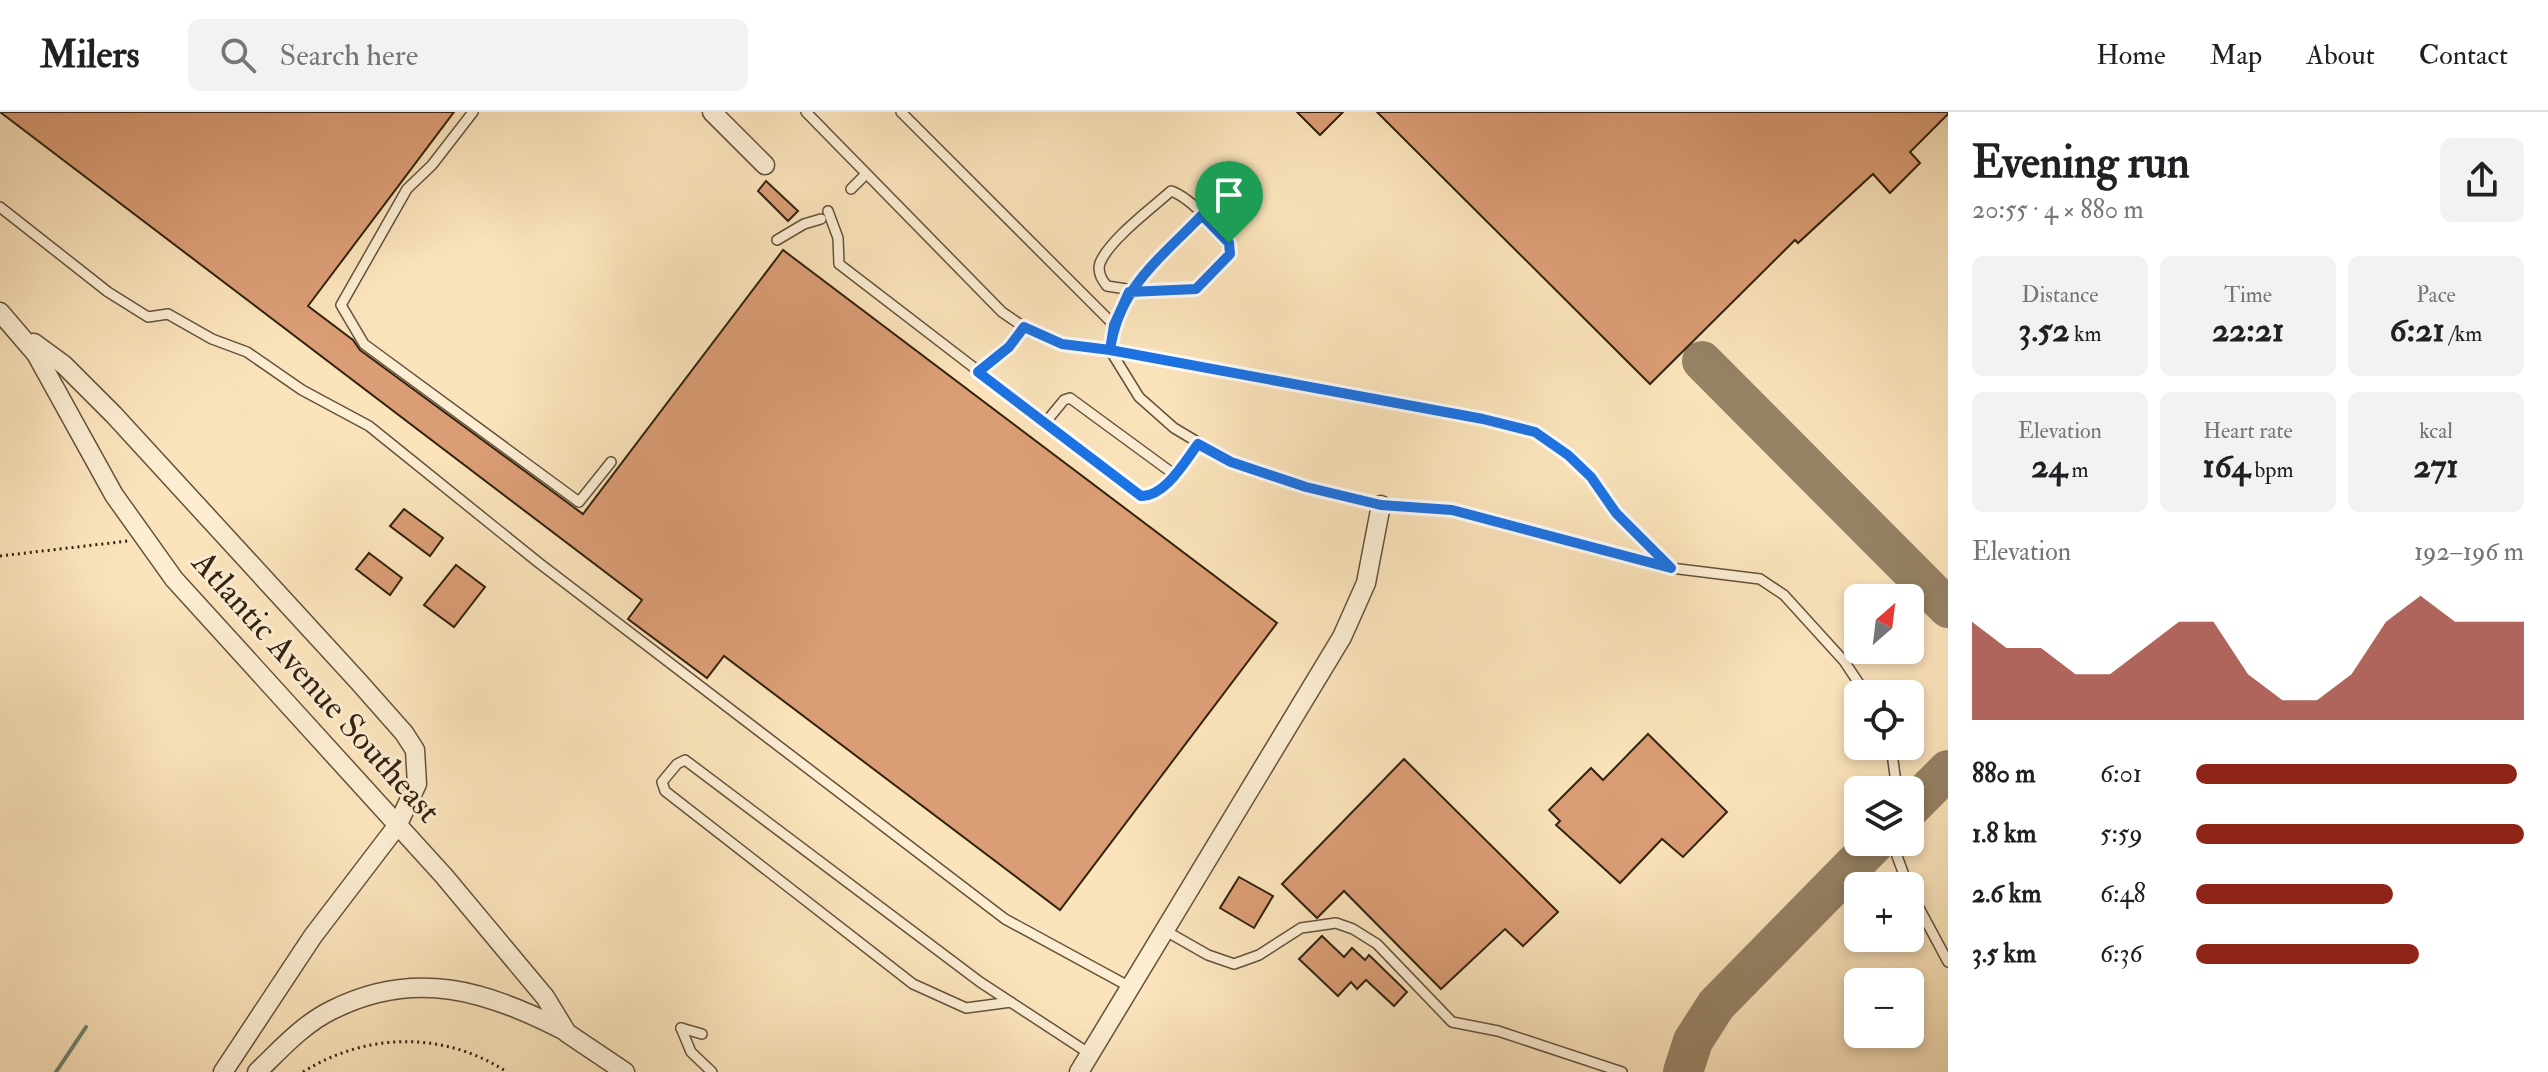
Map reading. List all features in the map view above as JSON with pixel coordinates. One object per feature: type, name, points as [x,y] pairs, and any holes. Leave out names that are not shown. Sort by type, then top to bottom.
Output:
[{"type":"street","points":[[712,112],[765,165]]},
{"type":"street","name":"Atlantic Avenue Southeast","points":[[0,312],[21,334],[49,375],[114,495],[147,546],[203,613],[488,928],[545,997],[567,1033],[625,1072]]},
{"type":"street","points":[[21,334],[64,365],[114,415],[404,733],[415,750],[417,784],[397,826],[313,936],[223,1072]]},
{"type":"street","points":[[1079,1072],[1351,620],[1366,583],[1381,505]]},
{"type":"street","points":[[257,1072],[294,1036],[331,1010],[371,995],[403,988],[467,991],[505,1002],[567,1033]]},
{"type":"lane","points":[[473,112],[432,165],[407,189],[341,305],[364,344],[579,502],[611,462]]},
{"type":"lane","points":[[806,112],[1002,312],[1024,327],[1062,344],[1110,350],[1483,419],[1535,432],[1579,466],[1616,513],[1671,568]]},
{"type":"lane","points":[[901,112],[1114,325]]},
{"type":"lane","points":[[851,189],[866,174]]},
{"type":"lane","points":[[1171,191],[1180,194],[1202,215],[1229,243],[1230,254],[1196,289],[1129,292],[1107,286],[1100,277],[1100,264],[1111,247],[1171,191]]},
{"type":"lane","points":[[0,207],[108,292],[148,317],[168,314],[212,339],[247,352],[302,390],[369,426],[527,553],[1005,919],[1130,987]]},
{"type":"lane","points":[[777,240],[825,215],[838,238],[839,264],[1141,496],[1155,493],[1175,475],[1198,444]]},
{"type":"lane","points":[[1202,215],[1129,292],[1114,325],[1110,350],[1139,397],[1198,444],[1261,473],[1381,505],[1452,510],[1671,568],[1760,579],[1784,595],[1807,617],[1857,680]]},
{"type":"lane","points":[[978,372],[1009,347],[1024,327]]},
{"type":"lane","points":[[1045,423],[1064,400],[1070,398],[1175,475]]},
{"type":"lane","points":[[1011,1002],[966,1008],[913,984],[665,791],[662,782],[677,764],[685,760],[1011,1002],[1090,1054]]},
{"type":"lane","points":[[1924,917],[1948,962]]},
{"type":"lane","points":[[1164,930],[1208,955],[1234,964],[1259,955],[1301,928],[1336,923],[1353,929],[1377,944],[1452,1022],[1498,1031],[1622,1072]]},
{"type":"lane","points":[[702,1034],[681,1028],[691,1052],[712,1072]]},
{"type":"path","points":[[0,556],[128,541]]},
{"type":"path","points":[[303,1072],[351,1051],[404,1041],[430,1042],[472,1051],[507,1072]]},
{"type":"building","points":[[0,112],[454,112],[308,306],[353,340],[360,350],[583,514],[783,250],[1277,623],[1060,910],[724,656],[707,678],[628,619],[642,600]]},
{"type":"building","points":[[1297,112],[1343,112],[1320,135]]},
{"type":"building","points":[[1377,112],[1948,114],[1910,152],[1920,163],[1890,193],[1873,174],[1798,243],[1795,240],[1650,384]]},
{"type":"building","points":[[766,181],[798,211],[788,221],[758,191]]},
{"type":"building","points":[[404,509],[443,538],[430,556],[390,526]]},
{"type":"building","points":[[369,553],[402,578],[390,595],[356,569]]},
{"type":"building","points":[[456,565],[485,587],[454,627],[424,605]]},
{"type":"building","points":[[1648,734],[1727,812],[1683,857],[1662,839],[1620,883],[1556,825],[1560,821],[1549,810],[1591,768],[1603,780]]},
{"type":"building","points":[[1404,759],[1558,912],[1523,946],[1505,929],[1441,989],[1344,891],[1317,918],[1282,884]]},
{"type":"building","points":[[1239,877],[1273,896],[1254,928],[1220,908]]},
{"type":"building","points":[[1322,936],[1344,957],[1352,948],[1365,960],[1369,955],[1407,992],[1394,1006],[1366,980],[1357,989],[1351,982],[1338,996],[1299,959]]},
{"type":"waterway","points":[[56,1072],[86,1027]]},
{"type":"taxiway","points":[[1702,361],[1948,608]]},
{"type":"taxiway","points":[[1924,794],[1948,770]]},
{"type":"taxiway","points":[[1683,1072],[1693,1041],[1716,1005],[1862,856]]},
{"type":"route","points":[[1229,243],[1202,215],[1129,292],[1114,325],[1110,350],[1483,419],[1535,432],[1568,455],[1591,477],[1616,513],[1671,568],[1452,510],[1381,505],[1306,487],[1231,462],[1198,444],[1175,475],[1155,493],[1141,496],[978,372],[1009,347],[1024,327],[1062,344],[1110,350],[1114,325],[1129,292],[1196,289],[1230,254],[1229,243]]}]
